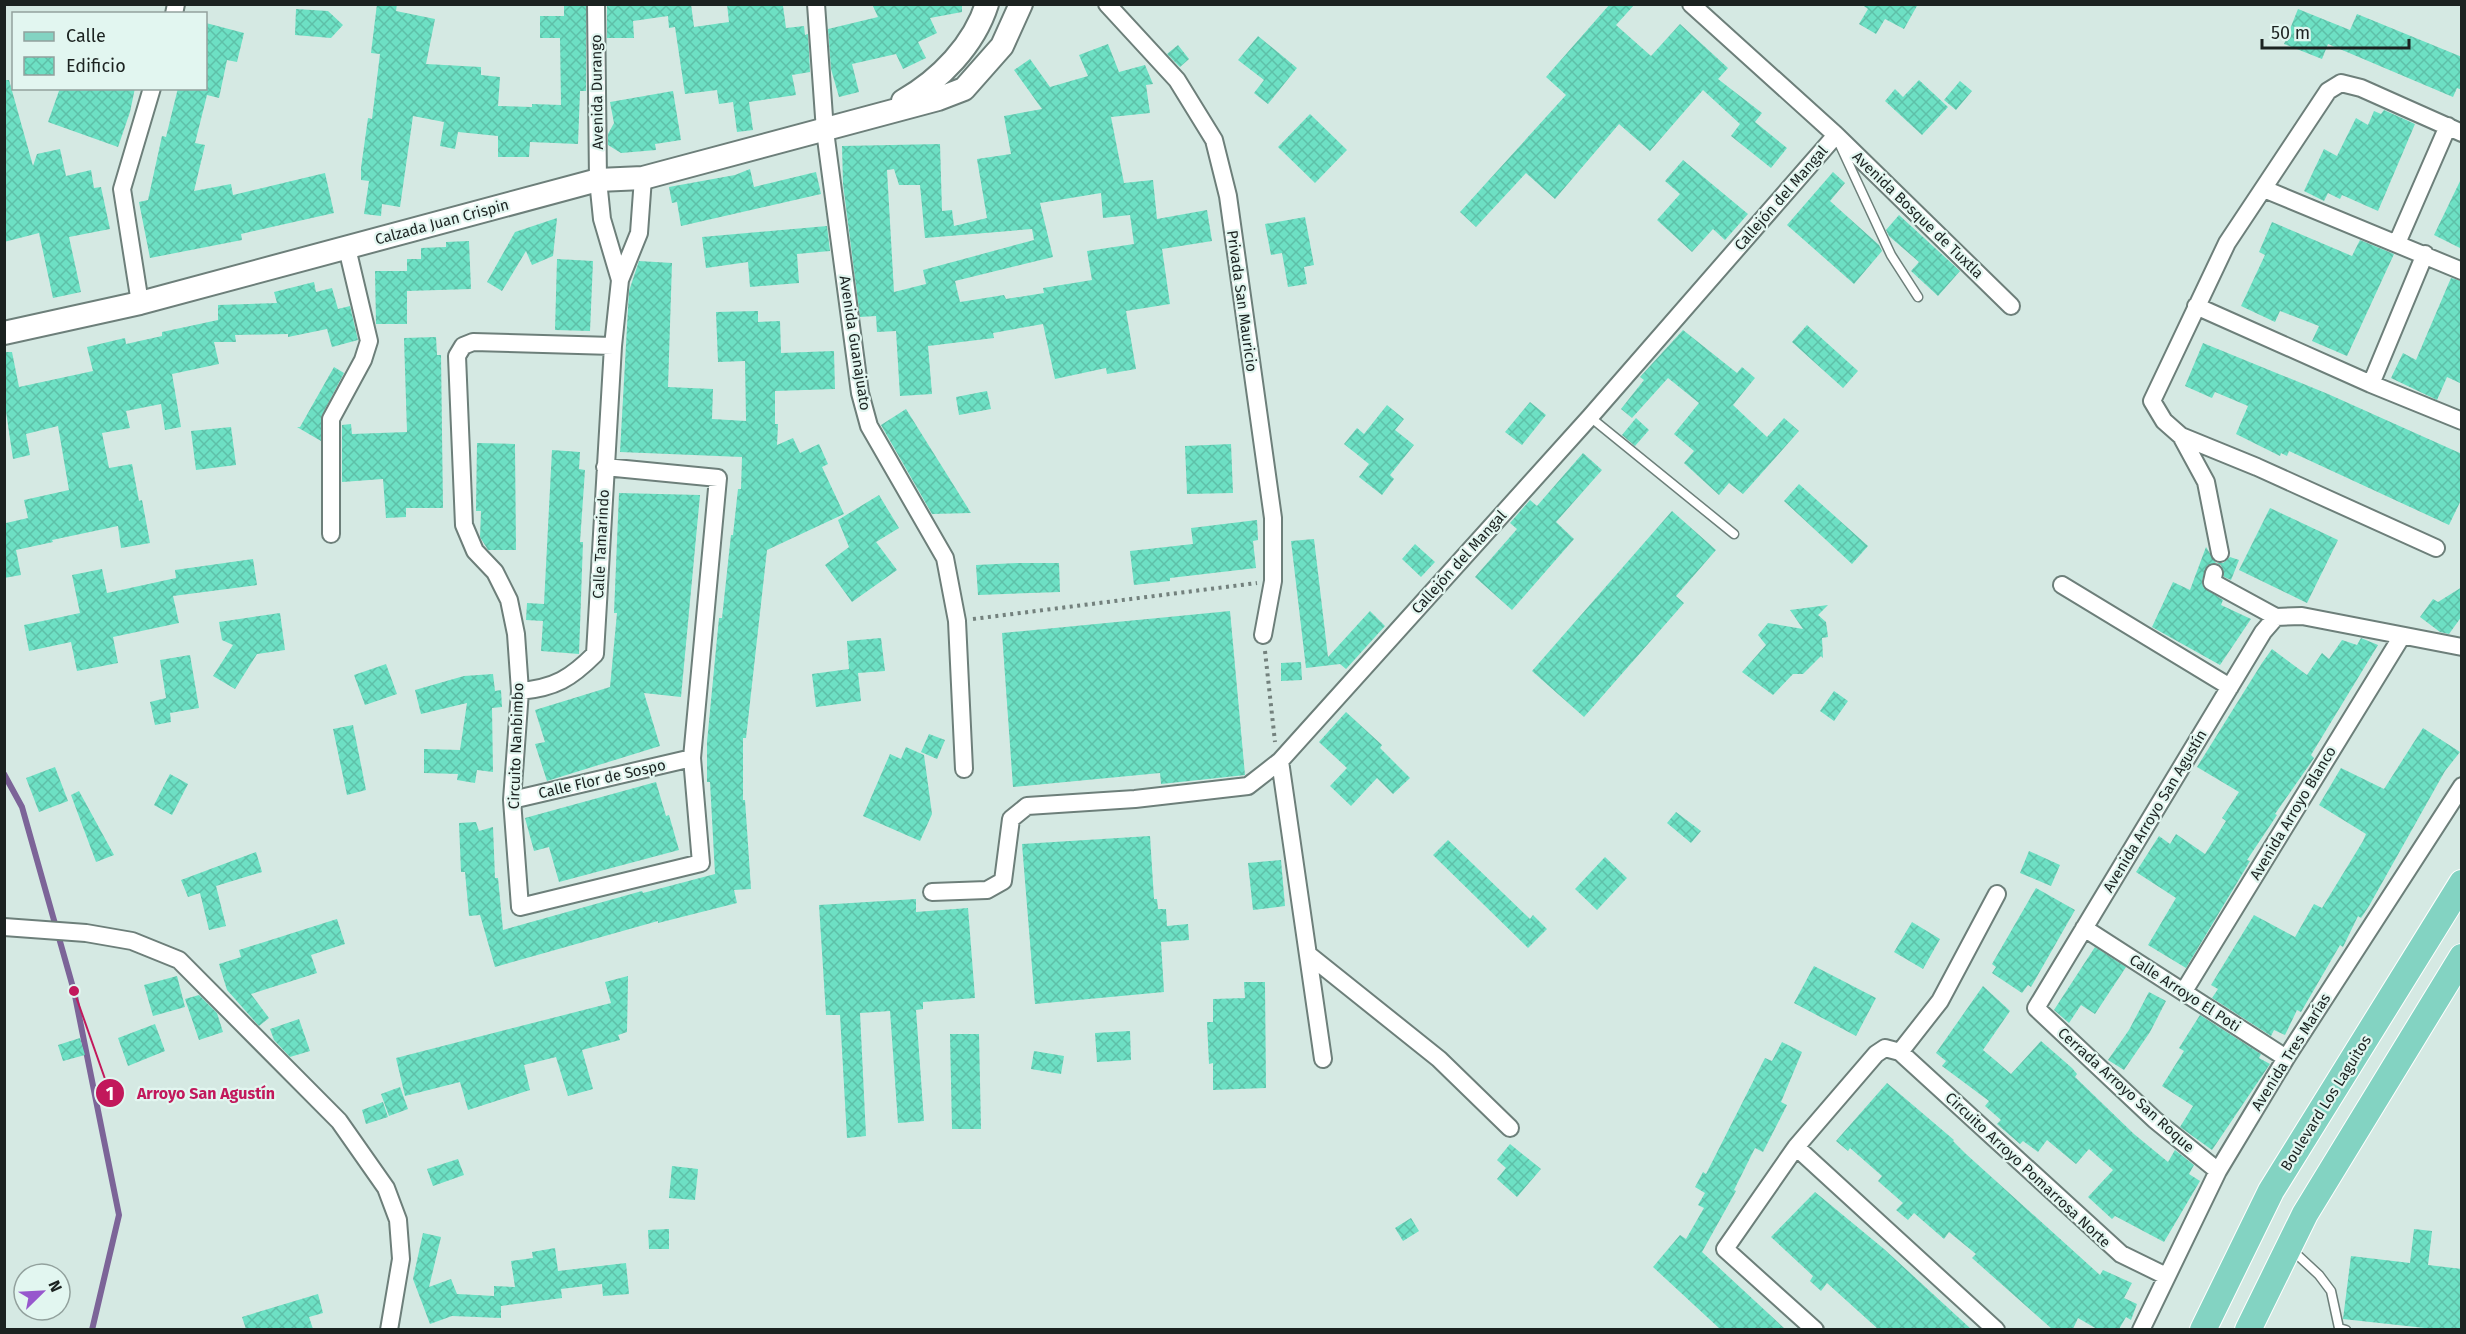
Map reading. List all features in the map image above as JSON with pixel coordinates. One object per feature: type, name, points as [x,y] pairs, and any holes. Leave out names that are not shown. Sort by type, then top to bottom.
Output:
[{"type":"main road","name":"Calzada Juan Crispin","points":[[880,114],[923,90],[952,62],[981,22],[987,4]]},
{"type":"main road","name":"Calzada Juan Crispin","points":[[4,333],[140,303],[598,180],[643,178],[938,99],[964,89],[1002,46],[1021,4]]},
{"type":"main road","name":"Boulevard Los Laguitos","points":[[2203,1329],[2271,1191],[2462,883]]},
{"type":"main road","points":[[2248,1329],[2305,1214],[2462,957]]},
{"type":"street","name":"Avenida Durango","points":[[596,4],[598,180]]},
{"type":"street","name":"Avenida Guanajuato","points":[[816,4],[825,131],[860,393],[869,426],[945,558],[957,621],[964,769]]},
{"type":"street","name":"Privada San Mauricio","points":[[1107,4],[1177,80],[1214,140],[1228,196],[1273,518],[1273,581],[1263,635]]},
{"type":"street","name":"Avenida Bosque de Tuxtla","points":[[1691,4],[1836,135],[2011,306]]},
{"type":"street","points":[[2397,243],[2455,130],[2361,88],[2341,83],[2328,91],[2227,243],[2152,401],[2164,421],[2181,436],[2257,467],[2436,548]]},
{"type":"street","points":[[140,303],[122,189],[151,90]]},
{"type":"street","name":"Callejón del Mangal","points":[[932,892],[987,890],[1003,881],[1011,819],[1027,806],[1135,799],[1248,786],[1280,761],[1590,417],[1836,135]]},
{"type":"street","points":[[613,346],[620,280],[639,233],[643,178]]},
{"type":"street","points":[[598,180],[602,219],[620,280]]},
{"type":"street","points":[[2264,189],[2462,271]]},
{"type":"street","points":[[331,534],[331,419],[363,360],[369,341],[347,248]]},
{"type":"street","points":[[2371,384],[2425,254]]},
{"type":"street","points":[[2196,306],[2371,384],[2462,421]]},
{"type":"street","name":"Circuito Nanbimbo","points":[[605,467],[718,478],[692,758],[701,863],[520,908],[512,800],[520,690],[516,634],[509,600],[495,572],[475,550],[464,525],[457,356],[463,346],[472,342],[613,346]]},
{"type":"street","name":"Calle Tamarindo","points":[[520,690],[536,689],[573,677],[596,654],[613,346]]},
{"type":"street","points":[[2181,436],[2206,482],[2220,553]]},
{"type":"street","points":[[2213,577],[2276,617],[2302,616],[2462,647]]},
{"type":"street","points":[[2062,585],[2230,687]]},
{"type":"street","name":"Avenida Arroyo San Agustín","points":[[2036,1008],[2230,687],[2276,617]]},
{"type":"street","name":"Avenida Arroyo Blanco","points":[[2184,991],[2402,636]]},
{"type":"street","name":"Calle Flor de Sospo","points":[[512,800],[692,758]]},
{"type":"street","points":[[1280,761],[1323,1059]]},
{"type":"street","name":"Avenida Tres Marías","points":[[2141,1329],[2218,1171],[2286,1058],[2462,786]]},
{"type":"street","points":[[1815,1329],[1725,1249],[1796,1147],[1876,1054],[1885,1048],[1899,1052],[1940,1001],[1997,894]]},
{"type":"street","points":[[4,927],[86,933],[132,941],[179,960],[339,1121],[386,1188],[398,1220],[401,1259],[389,1329]]},
{"type":"street","name":"Calle Arroyo El Poti","points":[[2084,928],[2286,1058]]},
{"type":"street","points":[[1309,955],[1440,1059],[1510,1128]]},
{"type":"street","name":"Cerrada Arroyo San Roque","points":[[2036,1008],[2155,1120],[2218,1171]]},
{"type":"street","name":"Circuito Arroyo Pomarrosa Norte","points":[[1899,1052],[2121,1254],[2166,1276]]},
{"type":"street","points":[[1796,1147],[1996,1329]]},
{"type":"lane","points":[[1836,135],[1891,255],[1918,297]]},
{"type":"lane","points":[[1590,417],[1734,534]]},
{"type":"lane","points":[[2289,1247],[2319,1275],[2331,1291],[2339,1328],[2346,1329]]},
{"type":"path","points":[[957,621],[1273,581]]},
{"type":"path","points":[[1263,635],[1274,737],[1280,761]]},
{"type":"building","points":[[377,4],[397,4],[396,11],[435,19],[426,64],[481,67],[481,75],[500,77],[498,106],[532,107],[532,104],[561,105],[560,38],[540,38],[540,16],[564,16],[564,4],[586,4],[586,91],[580,91],[578,144],[530,142],[529,157],[498,157],[498,136],[458,132],[455,149],[440,146],[444,122],[413,116],[400,207],[382,204],[381,216],[364,214],[369,181],[361,180],[361,168],[368,118],[372,119],[380,54],[371,53]]},
{"type":"building","points":[[607,4],[691,4],[694,27],[729,22],[727,4],[780,4],[783,6],[786,28],[804,26],[805,35],[808,34],[810,72],[792,75],[796,95],[749,102],[753,130],[737,132],[733,102],[719,104],[717,90],[685,94],[675,27],[669,28],[668,16],[633,21],[634,38],[607,38]]},
{"type":"building","points":[[872,4],[962,4],[962,12],[930,18],[937,33],[918,42],[926,58],[903,69],[896,54],[852,64],[859,92],[839,97],[831,69],[828,29],[878,17]]},
{"type":"building","points":[[1610,4],[1635,4],[1616,25],[1651,56],[1680,24],[1728,68],[1718,79],[1762,113],[1755,122],[1787,148],[1771,168],[1731,136],[1740,124],[1703,90],[1650,151],[1619,124],[1555,199],[1526,173],[1476,227],[1460,212],[1566,95],[1546,77]]},
{"type":"building","points":[[1861,4],[1918,4],[1904,29],[1885,19],[1876,34],[1859,24],[1868,9]]},
{"type":"building","points":[[296,9],[328,11],[343,25],[331,38],[295,35]]},
{"type":"building","points":[[2298,9],[2350,30],[2357,14],[2462,57],[2462,90],[2457,88],[2453,97],[2328,44],[2322,59],[2284,44]]},
{"type":"building","points":[[207,23],[244,33],[237,62],[227,60],[219,98],[207,95],[195,143],[205,145],[194,191],[231,184],[233,195],[325,173],[334,213],[241,234],[242,240],[150,258],[139,202],[148,200],[162,136],[166,137],[178,90],[207,90]]},
{"type":"building","points":[[1258,36],[1297,68],[1268,104],[1254,93],[1264,80],[1238,60]]},
{"type":"building","points":[[1108,44],[1119,72],[1145,65],[1153,84],[1146,85],[1150,113],[1111,117],[1124,183],[1153,180],[1157,219],[1207,210],[1212,241],[1162,249],[1170,304],[1126,311],[1136,369],[1107,374],[1106,368],[1055,379],[1043,324],[993,333],[994,338],[928,346],[932,394],[900,396],[896,331],[877,332],[876,316],[860,317],[843,184],[842,146],[940,144],[942,211],[952,210],[954,226],[987,218],[977,159],[1011,154],[1004,116],[1042,109],[1014,70],[1030,59],[1050,87],[1088,76],[1079,55]],"holes":[[[894,169],[899,185],[920,185],[925,238],[1032,229],[1034,240],[923,270],[926,284],[894,292],[887,170]],[[1101,193],[1103,218],[1130,215],[1134,244],[1087,251],[1092,280],[1043,288],[1044,293],[1006,299],[1004,295],[960,302],[955,281],[1053,257],[1040,203]]]},
{"type":"building","points":[[1178,45],[1189,59],[1180,67],[1167,54]]},
{"type":"building","points":[[4,80],[9,80],[33,166],[37,154],[60,149],[66,176],[91,170],[94,188],[101,187],[110,229],[69,237],[81,292],[53,298],[39,233],[4,242]]},
{"type":"building","points":[[1919,80],[1948,107],[1922,135],[1885,101],[1895,89],[1903,97]]},
{"type":"building","points":[[1960,81],[1972,91],[1956,110],[1944,100]]},
{"type":"building","points":[[59,90],[135,90],[118,147],[48,122]]},
{"type":"building","points":[[673,91],[681,140],[655,144],[656,150],[621,153],[608,145],[608,134],[614,123],[610,102]]},
{"type":"building","points":[[2384,110],[2415,124],[2378,211],[2342,195],[2340,199],[2328,193],[2324,201],[2304,191],[2324,149],[2337,156],[2356,118],[2368,125],[2374,111],[2381,114]]},
{"type":"building","points":[[1310,114],[1347,150],[1315,183],[1278,147]]},
{"type":"building","points":[[1683,160],[1748,214],[1725,240],[1713,229],[1692,252],[1657,220],[1680,194],[1665,181]]},
{"type":"building","points":[[750,169],[754,187],[816,172],[821,194],[681,226],[677,202],[672,203],[669,187],[735,175]]},
{"type":"building","points":[[1833,172],[1845,183],[1830,201],[1879,245],[1882,251],[1854,284],[1787,225]]},
{"type":"building","points":[[2462,177],[2462,249],[2434,235]]},
{"type":"building","points":[[1899,215],[1960,271],[1938,296],[1911,271],[1919,262],[1889,236],[1886,230]]},
{"type":"building","points":[[1305,217],[1314,265],[1304,267],[1307,284],[1288,287],[1282,253],[1271,255],[1265,224]]},
{"type":"building","points":[[557,218],[553,256],[532,265],[526,251],[502,291],[487,282],[515,232]]},
{"type":"building","points":[[2272,222],[2352,256],[2360,240],[2394,254],[2347,356],[2312,341],[2319,326],[2280,311],[2275,322],[2241,306],[2265,255],[2259,252]]},
{"type":"building","points":[[827,226],[830,251],[797,254],[799,283],[750,287],[748,262],[706,268],[702,237]]},
{"type":"building","points":[[469,241],[471,289],[407,291],[407,324],[376,324],[375,271],[407,271],[407,259],[421,259],[421,248],[446,247],[446,242]]},
{"type":"building","points":[[557,259],[593,261],[590,331],[555,330]]},
{"type":"building","points":[[639,261],[672,263],[668,387],[713,389],[712,419],[746,421],[745,361],[718,362],[716,312],[758,311],[758,322],[780,321],[781,353],[834,351],[835,389],[775,391],[775,424],[778,424],[777,445],[793,438],[800,453],[819,444],[828,464],[822,467],[844,514],[767,550],[746,738],[743,738],[743,800],[745,800],[751,889],[734,890],[737,903],[658,923],[658,921],[495,967],[480,915],[469,916],[465,872],[461,872],[459,823],[476,822],[479,831],[493,827],[495,878],[498,878],[503,930],[642,891],[643,893],[715,874],[710,782],[707,782],[707,742],[719,618],[722,618],[738,489],[741,489],[742,457],[620,452],[629,291]]},
{"type":"building","points":[[2451,278],[2462,281],[2462,384],[2447,377],[2437,400],[2391,378],[2403,353],[2416,360]]},
{"type":"building","points":[[314,282],[316,292],[332,288],[338,309],[350,306],[358,340],[332,347],[327,329],[288,337],[288,334],[235,335],[236,342],[214,342],[219,364],[172,374],[181,427],[165,430],[161,404],[126,411],[130,428],[102,433],[109,468],[132,464],[150,543],[121,548],[118,526],[52,540],[53,542],[16,550],[21,575],[4,578],[6,523],[28,518],[24,500],[69,490],[58,426],[26,434],[30,455],[13,459],[4,398],[4,352],[12,352],[19,387],[93,371],[87,347],[125,338],[126,344],[162,336],[162,332],[218,320],[218,305],[277,303],[274,292]]},
{"type":"building","points":[[1807,325],[1858,371],[1843,388],[1792,342]]},
{"type":"building","points":[[1683,330],[1737,373],[1742,367],[1755,378],[1733,405],[1767,437],[1784,418],[1799,431],[1743,494],[1729,483],[1719,495],[1684,463],[1694,451],[1674,434],[1699,403],[1668,378],[1632,418],[1621,409],[1644,380],[1640,377]]},
{"type":"building","points":[[436,337],[437,355],[441,355],[443,508],[406,508],[406,517],[386,518],[383,479],[342,482],[342,425],[351,424],[352,434],[407,432],[404,338]]},
{"type":"building","points":[[2203,343],[2328,394],[2462,454],[2462,498],[2449,525],[2289,451],[2287,456],[2281,453],[2280,456],[2236,434],[2248,406],[2215,392],[2212,398],[2185,386]]},
{"type":"building","points":[[334,367],[344,373],[322,415],[321,441],[297,427],[300,427]]},
{"type":"building","points":[[987,391],[991,409],[959,415],[956,397]]},
{"type":"building","points":[[1530,402],[1546,415],[1522,445],[1505,432]]},
{"type":"building","points":[[1387,405],[1404,419],[1395,430],[1414,445],[1390,475],[1394,479],[1382,495],[1359,477],[1369,464],[1344,444],[1357,428],[1364,434]]},
{"type":"building","points":[[906,409],[971,513],[932,514],[881,425]]},
{"type":"building","points":[[1636,418],[1649,430],[1635,446],[1622,435]]},
{"type":"building","points":[[231,427],[236,465],[196,470],[191,431]]},
{"type":"building","points":[[477,443],[515,444],[516,550],[488,550],[480,537],[481,511],[476,511]]},
{"type":"building","points":[[1231,444],[1233,493],[1187,494],[1185,446]]},
{"type":"building","points":[[552,450],[580,452],[579,469],[585,470],[580,542],[583,542],[579,654],[541,651],[543,621],[526,620],[527,603],[544,604]]},
{"type":"building","points":[[1583,453],[1602,470],[1556,522],[1574,539],[1512,610],[1475,577],[1517,529],[1510,523],[1530,500],[1537,506]]},
{"type":"building","points":[[1799,484],[1868,546],[1852,564],[1784,501]]},
{"type":"building","points":[[619,493],[700,495],[681,697],[644,693],[660,746],[547,781],[535,744],[545,742],[535,710],[610,687],[617,613],[614,613]]},
{"type":"building","points":[[879,495],[899,528],[876,542],[897,570],[852,602],[825,565],[849,547],[838,520]]},
{"type":"building","points":[[2270,508],[2338,540],[2307,603],[2239,570]]},
{"type":"building","points":[[1672,511],[1716,550],[1676,596],[1684,603],[1584,717],[1532,671]]},
{"type":"building","points":[[1257,520],[1258,540],[1253,541],[1256,568],[1170,578],[1170,581],[1134,585],[1130,551],[1193,544],[1191,528]]},
{"type":"building","points":[[1314,539],[1328,657],[1370,611],[1385,626],[1346,669],[1340,664],[1306,668],[1291,541]]},
{"type":"building","points":[[1415,544],[1435,562],[1421,577],[1402,559]]},
{"type":"building","points":[[2206,547],[2216,563],[2207,566],[2202,580],[2203,587],[2223,600],[2221,605],[2251,619],[2220,665],[2152,627],[2173,582],[2190,590]]},
{"type":"building","points":[[2230,557],[2239,560],[2231,580],[2224,577],[2221,565],[2216,563],[2223,563]]},
{"type":"building","points":[[253,559],[257,585],[173,596],[179,623],[113,637],[118,663],[77,671],[71,642],[29,651],[24,625],[80,613],[72,575],[102,569],[107,593],[176,578],[175,570]]},
{"type":"building","points":[[1059,563],[1060,592],[978,595],[976,565]]},
{"type":"building","points":[[2462,587],[2462,616],[2449,634],[2440,632],[2420,617],[2433,599],[2438,602]]},
{"type":"building","points":[[1828,605],[1818,615],[1826,622],[1828,637],[1822,638],[1823,658],[1821,656],[1803,674],[1793,674],[1773,695],[1742,672],[1766,645],[1758,635],[1768,623],[1803,629],[1790,610]]},
{"type":"building","points":[[1230,611],[1245,775],[1161,784],[1160,773],[1013,787],[1002,633]]},
{"type":"building","points":[[280,613],[285,650],[257,654],[235,689],[213,676],[233,645],[222,640],[219,622]]},
{"type":"building","points":[[881,638],[885,671],[858,673],[861,701],[816,707],[812,674],[849,669],[847,641]]},
{"type":"building","points":[[2361,638],[2378,645],[2311,755],[2314,758],[2275,814],[2277,815],[2247,860],[2250,861],[2186,968],[2148,945],[2176,898],[2136,872],[2159,836],[2170,844],[2176,834],[2205,854],[2226,821],[2222,818],[2239,792],[2197,767],[2262,663],[2272,649],[2307,675],[2322,653],[2329,659],[2342,640],[2357,645]]},
{"type":"building","points":[[190,655],[199,708],[170,713],[171,722],[155,725],[150,702],[166,698],[160,660]]},
{"type":"building","points":[[1301,662],[1302,680],[1281,681],[1281,663]]},
{"type":"building","points":[[386,664],[397,694],[365,705],[354,675]]},
{"type":"building","points":[[493,674],[495,691],[501,690],[502,707],[492,708],[493,772],[477,770],[475,783],[457,780],[458,774],[424,773],[424,749],[460,750],[467,703],[421,714],[415,690],[464,676]]},
{"type":"building","points":[[1834,691],[1848,701],[1834,721],[1820,711]]},
{"type":"building","points":[[1346,712],[1382,745],[1380,748],[1410,778],[1393,794],[1377,778],[1351,806],[1330,786],[1347,768],[1319,742]]},
{"type":"building","points":[[353,725],[366,790],[347,795],[333,729]]},
{"type":"building","points":[[2423,728],[2460,752],[2445,771],[2369,906],[2361,918],[2358,916],[2343,947],[2340,945],[2301,1012],[2297,1010],[2285,1035],[2274,1030],[2271,1036],[2212,998],[2218,989],[2211,985],[2254,915],[2295,937],[2314,904],[2322,908],[2363,841],[2366,834],[2319,805],[2341,768],[2384,789]]},
{"type":"building","points":[[929,734],[945,740],[937,759],[921,752]]},
{"type":"building","points":[[906,747],[924,755],[932,814],[920,841],[863,816],[890,754],[901,759]]},
{"type":"building","points":[[55,767],[68,801],[39,812],[26,778]]},
{"type":"building","points":[[170,774],[188,784],[172,815],[154,805]]},
{"type":"building","points":[[656,782],[679,850],[559,882],[549,847],[534,851],[525,818]]},
{"type":"building","points":[[79,791],[114,855],[96,862],[71,795]]},
{"type":"building","points":[[1676,812],[1701,831],[1691,843],[1667,823]]},
{"type":"building","points":[[1150,836],[1154,899],[1157,899],[1158,909],[1166,909],[1167,926],[1188,924],[1189,940],[1161,942],[1164,992],[1035,1004],[1022,844]]},
{"type":"building","points":[[1448,840],[1530,919],[1533,915],[1547,929],[1528,948],[1433,855]]},
{"type":"building","points":[[2029,851],[2060,865],[2051,886],[2020,873]]},
{"type":"building","points":[[256,852],[262,872],[216,886],[226,926],[209,930],[200,893],[188,897],[181,880]]},
{"type":"building","points":[[1605,857],[1627,878],[1597,910],[1575,889]]},
{"type":"building","points":[[1281,860],[1285,906],[1253,910],[1248,863]]},
{"type":"building","points":[[2036,888],[2075,910],[2031,987],[2028,985],[2022,993],[1992,973],[1996,967],[1992,964]]},
{"type":"building","points":[[916,899],[916,912],[968,908],[975,998],[923,1002],[923,1009],[916,1010],[924,1121],[898,1123],[890,1011],[860,1013],[866,1136],[847,1138],[840,1015],[826,1015],[819,905]]},
{"type":"building","points":[[337,919],[345,944],[311,955],[317,973],[251,994],[269,1018],[259,1026],[227,990],[219,964],[241,957],[239,950]]},
{"type":"building","points":[[1912,922],[1940,939],[1923,969],[1894,952]]},
{"type":"building","points":[[2095,947],[2126,967],[2095,1014],[2081,1005],[2069,1023],[2054,1010]]},
{"type":"building","points":[[1814,966],[1876,998],[1856,1036],[1794,1003]]},
{"type":"building","points":[[177,976],[185,1007],[153,1016],[144,985]]},
{"type":"building","points":[[628,976],[627,1032],[618,1035],[620,1040],[582,1050],[593,1089],[568,1096],[556,1057],[524,1065],[530,1090],[468,1110],[460,1082],[405,1096],[396,1058],[611,1003],[605,982]]},
{"type":"building","points":[[1244,982],[1265,982],[1266,1088],[1213,1090],[1213,1063],[1209,1064],[1207,1022],[1213,1022],[1213,999],[1245,998]]},
{"type":"building","points":[[1983,986],[2010,1011],[1983,1050],[2011,1074],[2041,1041],[2072,1068],[2077,1074],[2075,1077],[2134,1134],[2168,1162],[2175,1150],[2194,1165],[2189,1174],[2200,1181],[2164,1242],[2115,1216],[2112,1219],[2088,1197],[2113,1170],[2089,1149],[2076,1164],[2047,1140],[2038,1152],[2023,1141],[2020,1144],[1997,1124],[2001,1120],[1985,1106],[1989,1101],[1942,1066],[1946,1061],[1936,1053]]},
{"type":"building","points":[[2149,992],[2166,1001],[2150,1032],[2124,1070],[2108,1060],[2129,1030]]},
{"type":"building","points":[[199,995],[217,1013],[223,1032],[199,1040],[185,999]]},
{"type":"building","points":[[2200,1015],[2261,1054],[2259,1058],[2270,1064],[2212,1150],[2180,1127],[2193,1106],[2162,1086],[2184,1051],[2179,1048]]},
{"type":"building","points":[[299,1019],[310,1051],[290,1057],[274,1040],[270,1029]]},
{"type":"building","points":[[155,1024],[165,1051],[128,1066],[118,1038]]},
{"type":"building","points":[[1130,1031],[1131,1060],[1097,1062],[1095,1033]]},
{"type":"building","points":[[950,1034],[979,1034],[981,1129],[952,1129]]},
{"type":"building","points":[[80,1038],[85,1055],[63,1061],[58,1045]]},
{"type":"building","points":[[1782,1042],[1802,1052],[1781,1102],[1787,1105],[1763,1152],[1755,1148],[1734,1190],[1736,1191],[1702,1252],[1785,1329],[1720,1329],[1653,1267],[1680,1235],[1686,1239],[1704,1208],[1698,1205],[1705,1193],[1695,1187],[1703,1172],[1706,1174],[1765,1058],[1772,1061]]},
{"type":"building","points":[[1034,1051],[1064,1056],[1061,1074],[1031,1069]]},
{"type":"building","points":[[1887,1083],[1954,1140],[1966,1154],[2100,1275],[2103,1270],[2132,1283],[2124,1298],[2137,1304],[2131,1320],[2126,1317],[2119,1329],[2097,1329],[2078,1318],[2073,1329],[2052,1329],[1972,1258],[1976,1254],[1949,1232],[1944,1239],[1914,1213],[1908,1220],[1896,1210],[1903,1203],[1878,1181],[1882,1176],[1850,1148],[1848,1151],[1836,1141]]},
{"type":"building","points":[[400,1087],[408,1109],[389,1116],[381,1094]]},
{"type":"building","points":[[383,1102],[388,1117],[366,1124],[362,1110]]},
{"type":"building","points":[[1510,1144],[1541,1169],[1517,1197],[1497,1179],[1506,1168],[1497,1160]]},
{"type":"building","points":[[458,1159],[464,1175],[433,1186],[427,1169]]},
{"type":"building","points":[[672,1166],[698,1169],[695,1200],[669,1198]]},
{"type":"building","points":[[1815,1192],[1884,1249],[1971,1329],[1878,1329],[1827,1283],[1821,1291],[1810,1281],[1813,1276],[1771,1237]]},
{"type":"building","points":[[1411,1218],[1419,1231],[1403,1241],[1395,1228]]},
{"type":"building","points":[[669,1229],[669,1249],[649,1249],[648,1230]]},
{"type":"building","points":[[2414,1229],[2432,1231],[2428,1265],[2462,1269],[2462,1329],[2434,1329],[2343,1319],[2351,1256],[2410,1263]]},
{"type":"building","points":[[423,1233],[441,1237],[429,1287],[451,1279],[457,1294],[494,1296],[494,1286],[515,1287],[511,1261],[533,1258],[532,1252],[555,1248],[558,1271],[626,1263],[629,1294],[603,1296],[602,1284],[561,1289],[562,1298],[501,1306],[501,1318],[452,1316],[430,1324],[413,1279]]},
{"type":"building","points":[[318,1294],[323,1313],[309,1317],[313,1329],[246,1329],[242,1317]]},
{"type":"waterway","points":[[4,774],[22,807],[74,991],[119,1215],[92,1330]]},
{"type":"place","name":"Arroyo San Agustín","points":[[74,991]]}]
